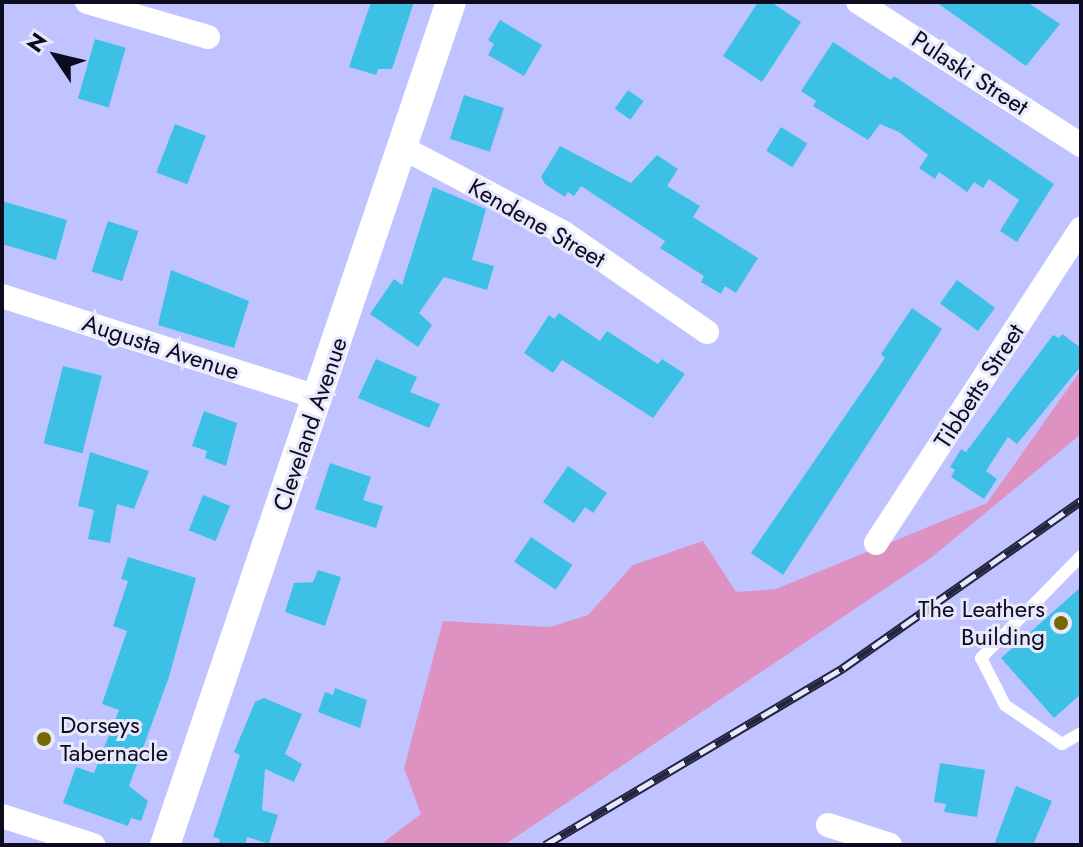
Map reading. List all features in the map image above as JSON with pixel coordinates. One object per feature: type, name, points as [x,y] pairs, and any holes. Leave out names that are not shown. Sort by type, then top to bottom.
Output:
[{"type":"street","points":[[87,2],[208,37]]},
{"type":"street","name":"Cleveland Avenue","points":[[165,845],[451,2]]},
{"type":"street","name":"Pulaski Street","points":[[858,2],[1081,145]]},
{"type":"street","name":"Kendene Street","points":[[403,148],[564,233],[707,332]]},
{"type":"street","name":"Tibbetts Street","points":[[876,543],[1081,229]]},
{"type":"street","name":"Augusta Avenue","points":[[2,296],[319,398]]},
{"type":"street","points":[[2,816],[93,845]]},
{"type":"street","points":[[828,825],[890,845]]},
{"type":"lane","points":[[1081,556],[981,658],[1005,705],[1062,744],[1081,733]]},
{"type":"shaded area","points":[[1081,370],[1081,434],[932,557],[504,845],[380,845],[421,814],[404,768],[443,621],[550,627],[588,615],[633,565],[703,541],[736,592],[776,589],[987,503]]},
{"type":"building","points":[[371,2],[414,2],[392,69],[378,69],[376,75],[349,67]]},
{"type":"building","points":[[758,2],[771,2],[801,22],[762,82],[723,56]]},
{"type":"building","points":[[936,2],[1027,2],[1060,24],[1026,66]]},
{"type":"building","points":[[500,20],[542,45],[524,76],[488,55],[494,44],[488,40]]},
{"type":"building","points":[[95,39],[126,48],[109,107],[78,99]]},
{"type":"building","points":[[833,42],[891,80],[894,76],[1054,184],[1017,242],[1000,231],[1019,200],[989,179],[983,188],[974,182],[967,192],[939,172],[935,179],[919,168],[928,155],[899,132],[880,124],[868,140],[813,106],[816,101],[801,91]]},
{"type":"building","points":[[628,90],[644,101],[630,120],[615,109]]},
{"type":"building","points":[[464,95],[504,108],[490,152],[450,139]]},
{"type":"building","points":[[175,124],[206,136],[187,184],[156,173]]},
{"type":"building","points":[[781,127],[807,143],[792,167],[766,151]]},
{"type":"building","points":[[560,146],[631,183],[657,155],[678,169],[667,186],[700,206],[693,217],[758,258],[736,293],[725,286],[721,294],[701,282],[704,276],[660,248],[665,241],[581,186],[574,196],[568,192],[565,197],[545,184],[541,177]]},
{"type":"building","points":[[433,187],[486,209],[472,260],[494,266],[487,290],[444,277],[419,313],[432,325],[418,347],[370,314],[394,279],[402,285]]},
{"type":"building","points":[[2,201],[67,220],[56,260],[2,244]]},
{"type":"building","points":[[108,221],[138,231],[122,281],[92,271]]},
{"type":"building","points":[[171,270],[249,301],[234,348],[158,325]]},
{"type":"building","points":[[957,280],[995,308],[978,331],[940,303]]},
{"type":"building","points":[[912,308],[942,329],[783,575],[751,553],[885,358],[881,354]]},
{"type":"building","points":[[559,313],[600,341],[607,331],[658,364],[662,359],[685,374],[653,418],[562,360],[553,373],[524,353],[549,315],[554,319]]},
{"type":"building","points":[[1062,334],[1081,348],[1081,366],[1017,444],[1008,437],[986,471],[997,479],[984,499],[951,477],[955,470],[950,467],[961,449],[966,452],[1053,335],[1059,338]]},
{"type":"building","points":[[376,359],[417,377],[410,392],[440,404],[429,428],[358,398]]},
{"type":"building","points":[[63,366],[102,376],[82,453],[44,444]]},
{"type":"building","points":[[204,411],[237,423],[226,466],[205,458],[207,451],[192,446]]},
{"type":"building","points":[[90,452],[149,471],[134,509],[117,504],[110,543],[88,539],[94,510],[78,506]]},
{"type":"building","points":[[330,463],[371,477],[363,500],[383,506],[376,528],[315,509]]},
{"type":"building","points":[[568,466],[607,493],[593,513],[585,507],[574,523],[543,502]]},
{"type":"building","points":[[203,495],[230,506],[216,541],[189,530]]},
{"type":"building","points":[[531,537],[572,565],[556,590],[514,562]]},
{"type":"building","points":[[128,557],[196,578],[169,677],[129,786],[148,801],[141,821],[131,818],[128,826],[63,803],[76,767],[94,773],[119,710],[102,704],[127,631],[113,626],[128,581],[121,579]]},
{"type":"building","points":[[318,570],[341,577],[325,626],[285,612],[294,583],[313,582]]},
{"type":"building","name":"The Leathers Building","points":[[1081,587],[1081,694],[1054,718],[1001,658]]},
{"type":"building","points":[[335,688],[367,700],[360,728],[318,712],[325,692],[333,695]]},
{"type":"building","points":[[264,698],[302,714],[285,754],[302,764],[294,782],[265,769],[262,810],[278,815],[269,844],[247,837],[245,845],[218,845],[220,839],[213,837],[240,755],[234,752],[255,702]]},
{"type":"building","points":[[940,763],[985,770],[977,817],[944,812],[946,804],[934,802]]},
{"type":"building","points":[[1016,786],[1052,801],[1033,845],[994,845]]},
{"type":"railway","points":[[545,845],[843,668],[1081,501]]},
{"type":"place","name":"The Leathers Building","points":[[1061,623]]},
{"type":"place","name":"Dorseys Tabernacle","points":[[44,739]]}]
